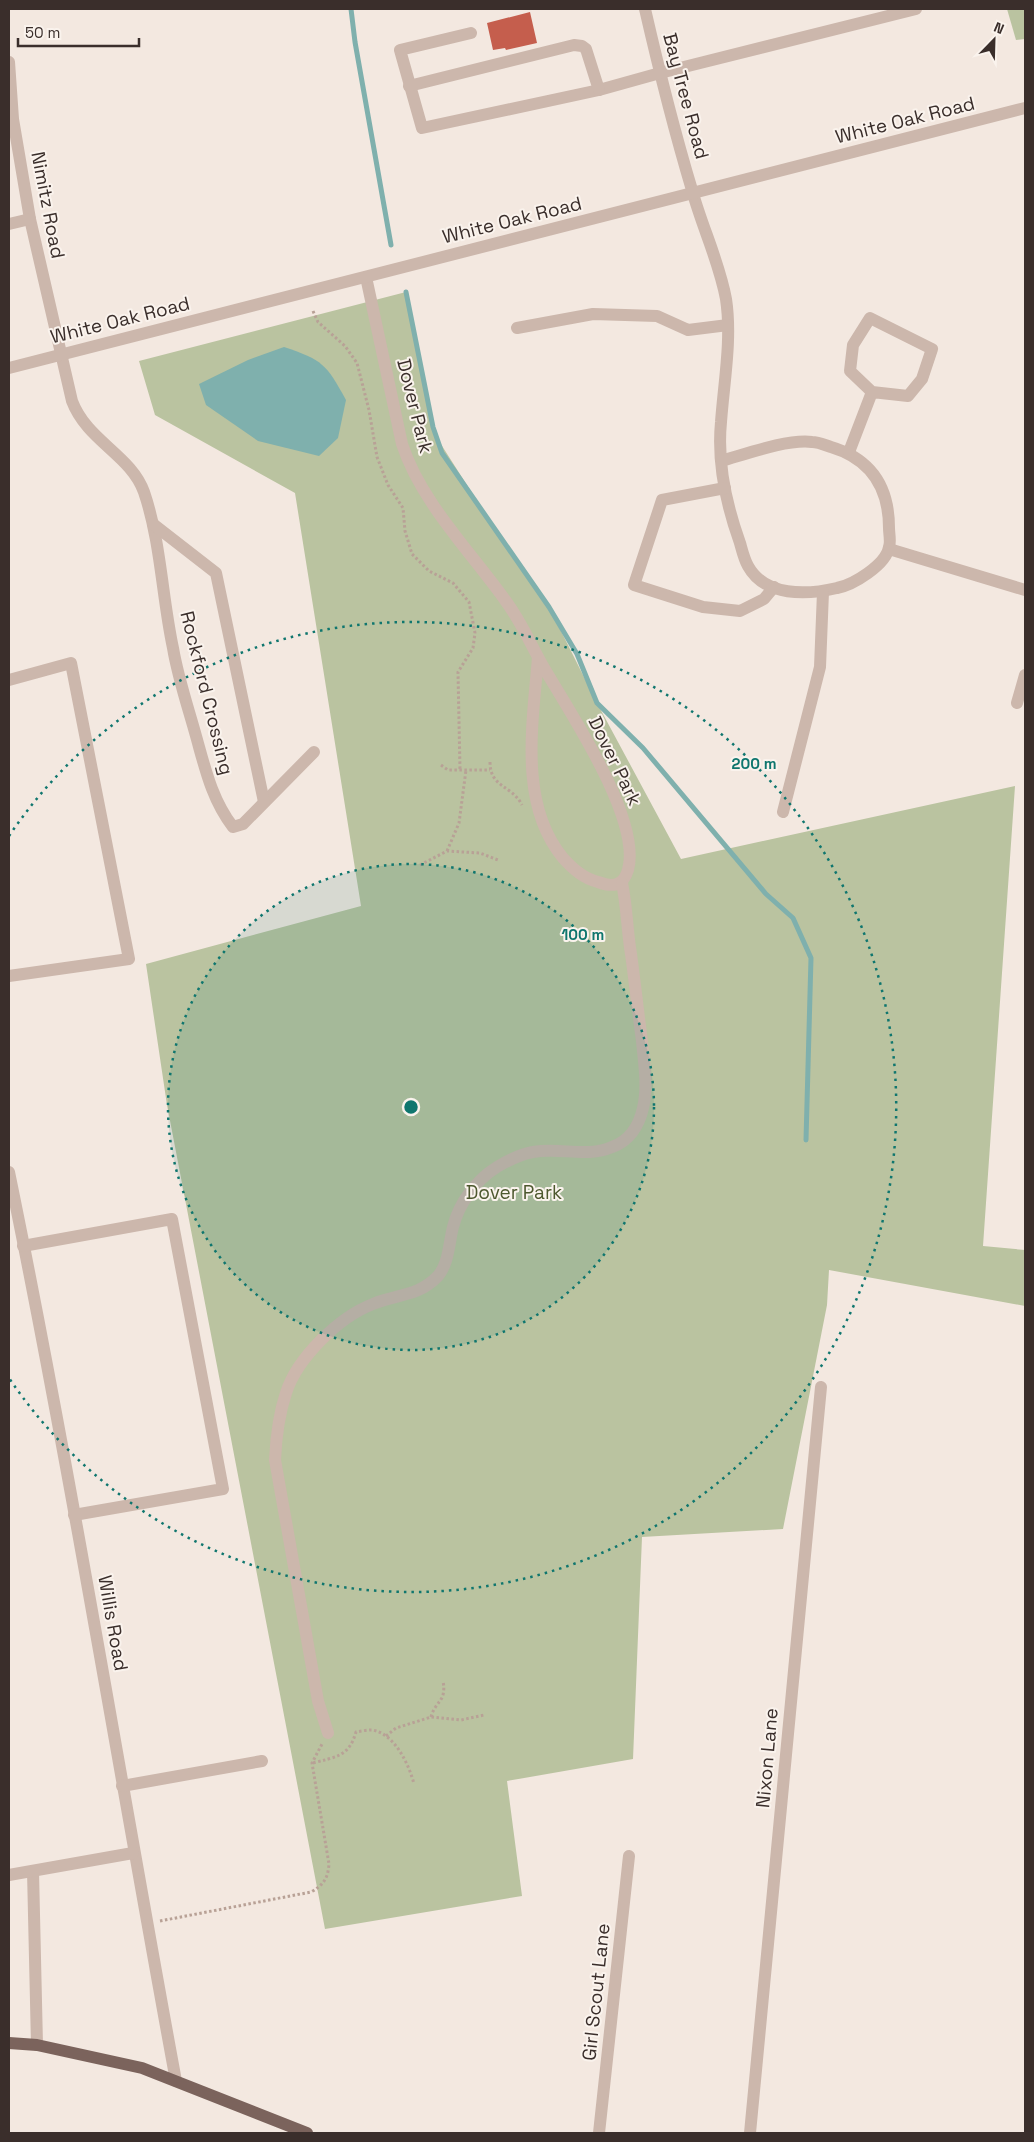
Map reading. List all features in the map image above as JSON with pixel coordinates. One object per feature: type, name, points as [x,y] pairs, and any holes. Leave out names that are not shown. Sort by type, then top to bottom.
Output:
[{"type":"main road","points":[[9,2043],[37,2045],[142,2068],[307,2133]]},
{"type":"street","name":"Bay Tree Road","points":[[644,9],[693,193],[714,254],[726,298],[728,324],[725,385],[720,424],[721,461]]},
{"type":"street","points":[[471,33],[400,50],[422,128],[599,90],[916,9]]},
{"type":"street","points":[[409,86],[574,44],[586,49],[599,90]]},
{"type":"street","name":"Nimitz Road","points":[[9,62],[13,119],[30,219],[60,354]]},
{"type":"street","name":"White Oak Road","points":[[9,368],[1025,108]]},
{"type":"street","points":[[9,224],[30,219]]},
{"type":"street","name":"Dover Park","points":[[366,277],[402,444],[408,461],[422,488],[506,600],[526,632],[538,657],[603,772],[618,806],[626,831],[629,868],[622,883],[616,885],[600,883],[590,880],[576,871],[558,852],[548,836],[541,818],[532,756],[538,657]]},
{"type":"street","points":[[517,328],[593,314],[657,316],[688,330],[728,324]]},
{"type":"street","points":[[870,318],[932,349],[922,379],[908,396],[872,392],[850,371],[853,345],[870,318]]},
{"type":"street","name":"Rockford Crossing","points":[[60,354],[77,414],[85,426],[126,464],[143,490],[153,524],[173,649],[207,776],[222,812],[233,827],[243,824],[314,752]]},
{"type":"street","points":[[849,452],[872,392]]},
{"type":"street","points":[[812,442],[849,452],[870,469],[884,490],[889,511],[889,549],[881,561],[862,578],[844,587],[823,592],[785,592],[763,581],[748,567],[729,512],[721,461],[785,444],[812,442]]},
{"type":"street","points":[[725,488],[662,500],[634,585],[704,607],[740,611],[764,599],[774,587]]},
{"type":"street","name":"Rockford Crossing","points":[[153,524],[216,573],[264,802]]},
{"type":"street","points":[[889,549],[1025,590]]},
{"type":"street","points":[[783,812],[820,666],[823,592]]},
{"type":"street","points":[[9,680],[71,662],[129,959],[9,976]]},
{"type":"street","points":[[1016,703],[1025,675]]},
{"type":"street","points":[[328,1733],[318,1701],[275,1460],[276,1443],[286,1393],[295,1374],[313,1350],[335,1327],[372,1304],[408,1296],[439,1275],[445,1262],[453,1225],[462,1202],[476,1185],[496,1168],[515,1158],[534,1152],[601,1152],[628,1138],[637,1126],[646,1096],[645,1067],[630,950],[627,910],[622,883]]},
{"type":"street","name":"Willis Road","points":[[9,1172],[14,1225],[24,1246],[176,2081]]},
{"type":"street","points":[[24,1246],[172,1219],[224,1489],[74,1515]]},
{"type":"street","name":"Nixon Lane","points":[[750,2133],[821,1387]]},
{"type":"street","points":[[122,1786],[262,1761]]},
{"type":"street","points":[[9,1875],[133,1853]]},
{"type":"street","name":"Girl Scout Lane","points":[[600,2133],[629,1856]]},
{"type":"street","points":[[33,1871],[37,2045]]},
{"type":"path","points":[[313,311],[318,322],[344,346],[357,363],[369,410],[377,457],[388,485],[403,508],[405,531],[412,554],[429,571],[453,583],[469,602],[474,634],[473,648],[458,672],[460,770]]},
{"type":"path","points":[[490,762],[490,770],[494,781],[514,792],[523,810]]},
{"type":"path","points":[[441,765],[448,770],[490,770]]},
{"type":"path","points":[[420,866],[447,850],[459,824],[466,770]]},
{"type":"path","points":[[447,850],[480,853],[498,860]]},
{"type":"path","points":[[431,1717],[433,1709],[442,1699],[445,1691],[443,1681]]},
{"type":"path","points":[[386,1736],[396,1728],[431,1717],[460,1720],[484,1715]]},
{"type":"path","points":[[312,1763],[341,1756],[353,1744],[356,1732],[372,1730],[386,1736],[400,1754],[414,1784]]},
{"type":"path","points":[[147,1923],[311,1892],[323,1885],[328,1875],[329,1864],[312,1763],[328,1733]]},
{"type":"green space","points":[[1007,9],[1025,9],[1025,39],[1016,40]]},
{"type":"green space","name":"Dover Park","points":[[406,292],[437,438],[491,523],[549,607],[597,703],[681,859],[1015,786],[983,1246],[1025,1250],[1025,1306],[829,1270],[827,1305],[783,1529],[642,1537],[633,1759],[507,1781],[522,1896],[325,1929],[167,1105],[146,964],[361,906],[295,493],[155,415],[139,361]]},
{"type":"water","points":[[284,347],[307,356],[322,365],[333,378],[346,400],[338,438],[319,456],[258,441],[206,405],[199,384],[248,360]]},
{"type":"building","points":[[530,12],[537,43],[506,50],[505,48],[493,50],[487,23]]},
{"type":"waterway","points":[[351,9],[355,42],[391,245]]},
{"type":"waterway","points":[[406,292],[433,427],[442,453],[549,607],[577,654],[597,703],[643,748],[766,894],[793,918],[811,958],[806,1140]]}]
